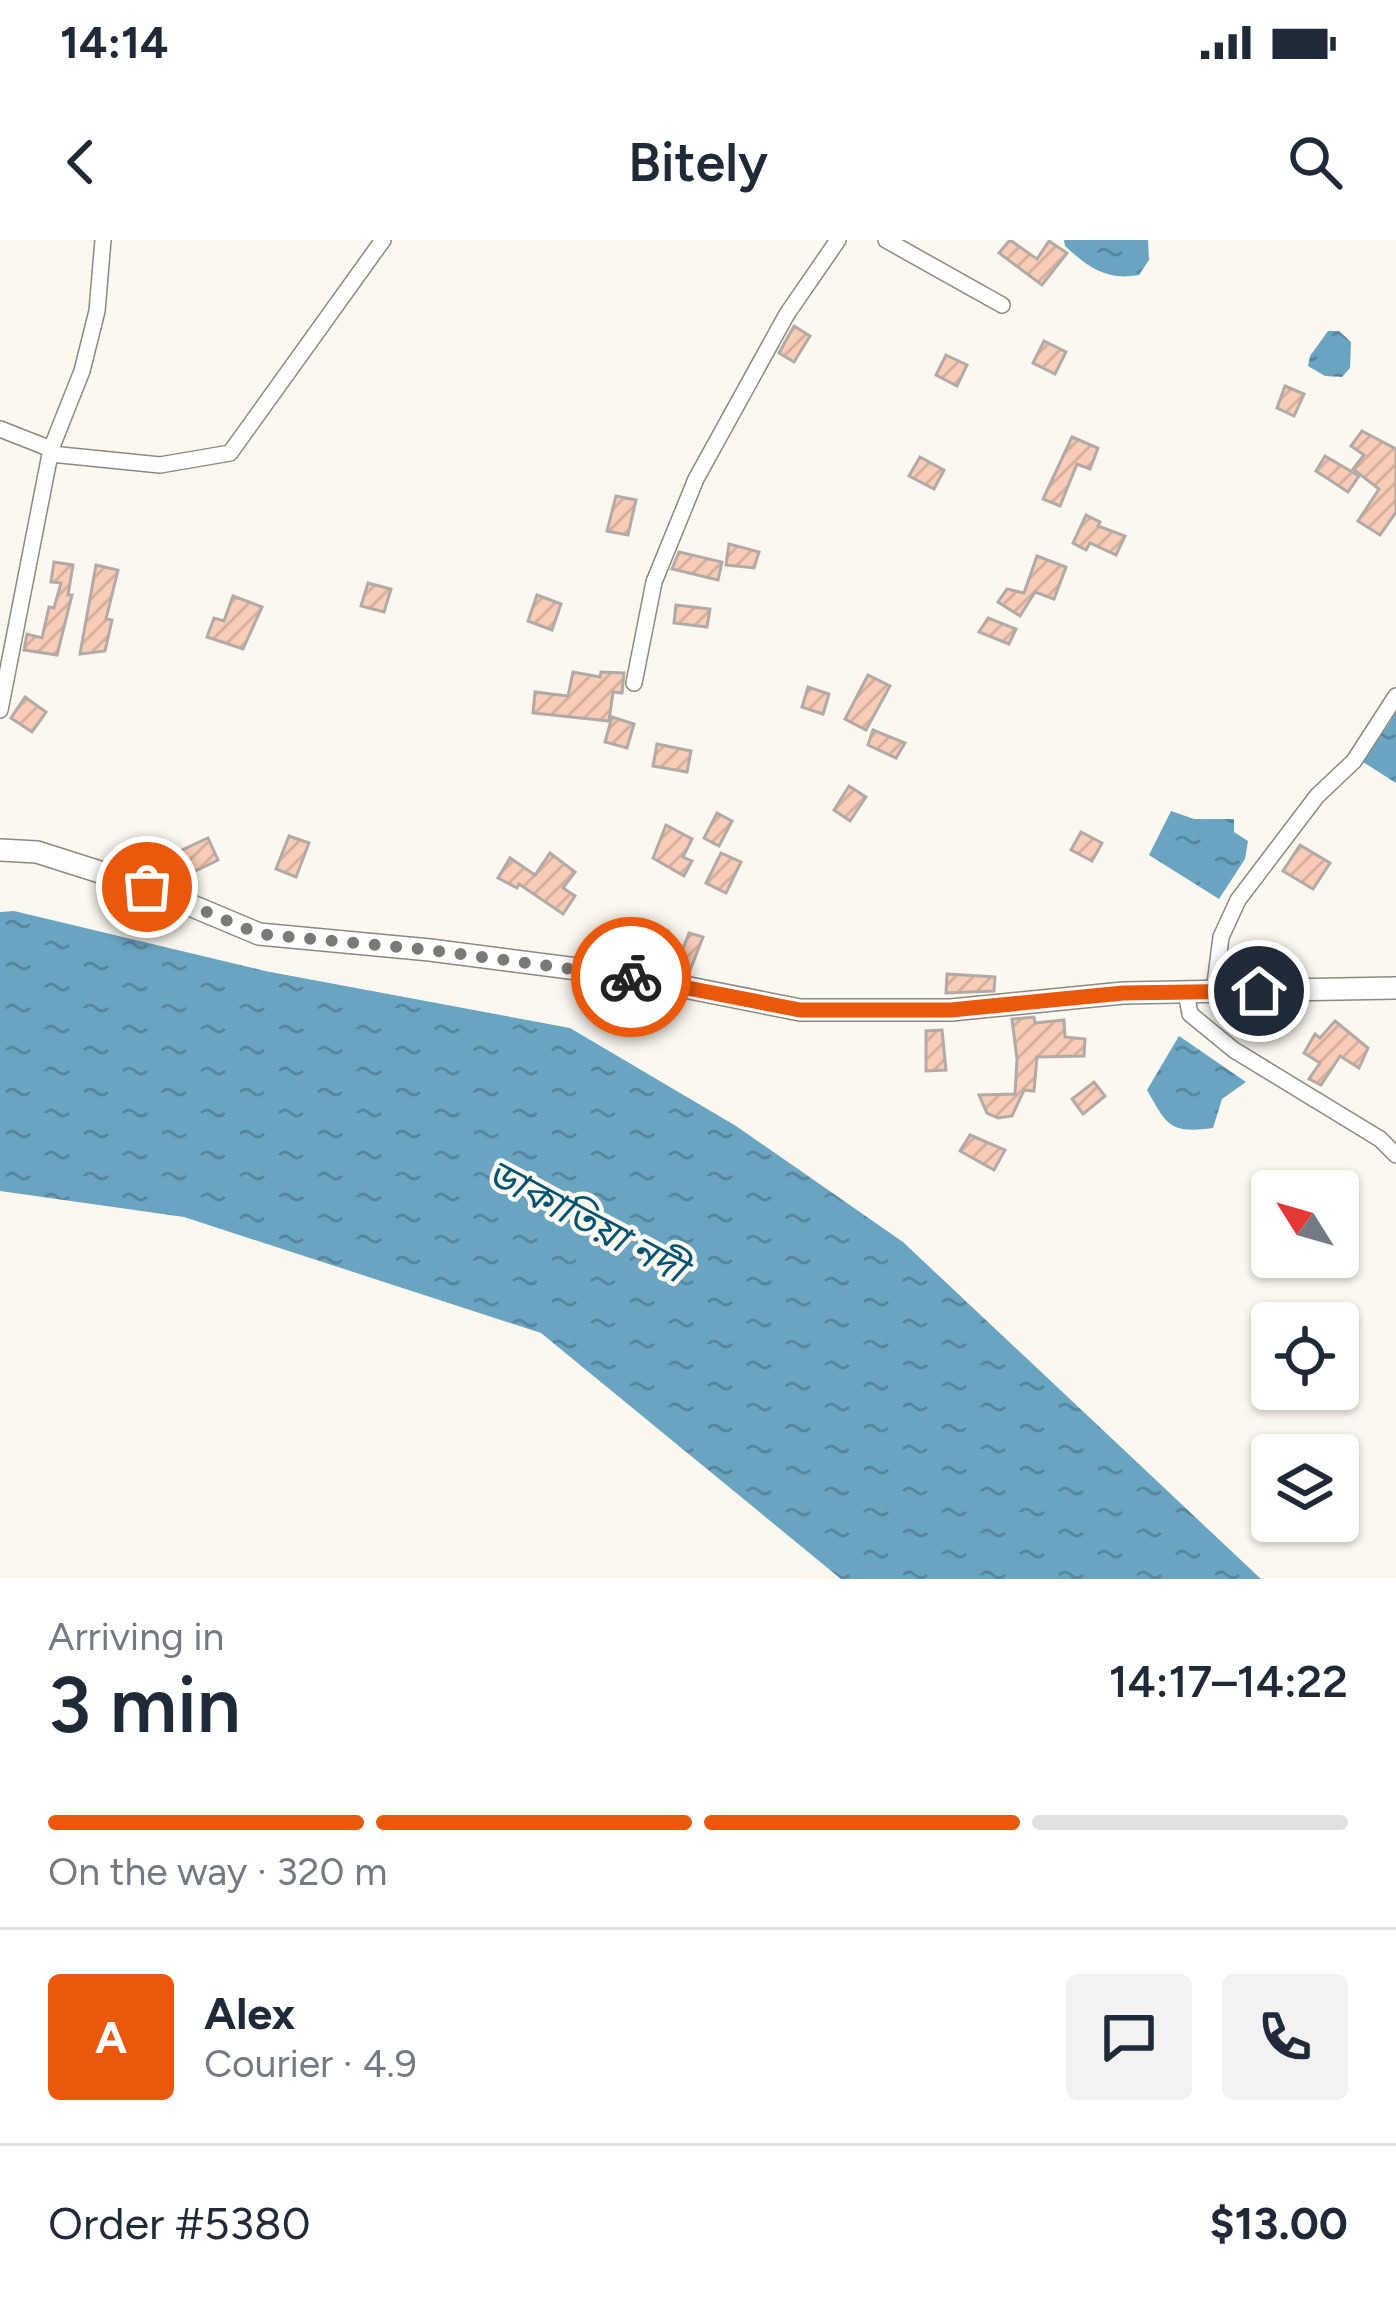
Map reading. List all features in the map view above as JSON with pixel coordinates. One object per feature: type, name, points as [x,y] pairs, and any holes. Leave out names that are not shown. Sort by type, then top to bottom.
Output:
[{"type":"main road","points":[[0,850],[37,852],[147,887],[259,934],[624,975],[800,1010],[951,1010],[1123,993],[1396,988]]},
{"type":"street","points":[[0,710],[51,452],[82,371],[97,311],[103,240]]},
{"type":"street","points":[[0,429],[51,452],[160,465],[230,453],[383,240]]},
{"type":"street","points":[[634,682],[654,582],[696,479],[787,314],[838,240]]},
{"type":"street","points":[[886,240],[1002,305]]},
{"type":"street","points":[[1214,992],[1221,937],[1238,900],[1317,796],[1354,761],[1396,696]]},
{"type":"street","points":[[1186,992],[1190,1014],[1234,1050],[1380,1139],[1396,1155]]},
{"type":"water","points":[[1064,240],[1148,240],[1149,260],[1139,275],[1107,274],[1082,260]]},
{"type":"water","points":[[1328,331],[1339,331],[1351,342],[1350,368],[1342,377],[1325,376],[1308,366]]},
{"type":"water","points":[[1388,711],[1396,711],[1396,783],[1363,762],[1392,719]]},
{"type":"water","points":[[1171,811],[1194,819],[1234,819],[1234,832],[1248,841],[1245,859],[1219,899],[1149,855]]},
{"type":"water","name":"ডাকাতিয়া নদী","points":[[14,911],[265,971],[570,1028],[736,1126],[903,1242],[1261,1579],[841,1579],[541,1333],[184,1217],[0,1191],[0,912]]},
{"type":"water","points":[[1179,1036],[1246,1082],[1222,1099],[1213,1128],[1187,1130],[1171,1124],[1147,1090]]},
{"type":"building","points":[[1010,240],[1037,259],[1049,241],[1067,253],[1042,285],[999,253]]},
{"type":"building","points":[[794,326],[810,336],[794,362],[779,353]]},
{"type":"building","points":[[1044,341],[1066,352],[1055,374],[1033,363]]},
{"type":"building","points":[[946,355],[967,365],[957,386],[936,375]]},
{"type":"building","points":[[1285,386],[1304,394],[1294,416],[1277,408]]},
{"type":"building","points":[[1362,431],[1396,449],[1396,512],[1380,535],[1358,521],[1379,489],[1353,469],[1364,455],[1351,446]]},
{"type":"building","points":[[1072,437],[1098,448],[1090,469],[1077,464],[1060,506],[1043,499]]},
{"type":"building","points":[[1325,456],[1359,476],[1348,492],[1316,471]]},
{"type":"building","points":[[920,457],[944,470],[934,489],[909,476]]},
{"type":"building","points":[[616,496],[636,500],[628,535],[607,531]]},
{"type":"building","points":[[1086,515],[1100,522],[1098,526],[1125,536],[1116,555],[1090,543],[1086,550],[1073,543]]},
{"type":"building","points":[[729,544],[759,552],[754,568],[726,565]]},
{"type":"building","points":[[679,552],[722,562],[718,580],[672,569]]},
{"type":"building","points":[[1037,556],[1066,567],[1054,599],[1035,592],[1020,616],[998,602],[1007,589],[1024,593]]},
{"type":"building","points":[[54,562],[73,565],[68,595],[72,595],[57,655],[24,650],[27,634],[42,638],[49,607],[54,608],[61,583],[51,582]]},
{"type":"building","points":[[96,565],[118,570],[106,619],[112,620],[105,651],[80,654]]},
{"type":"building","points":[[368,583],[391,589],[384,612],[361,606]]},
{"type":"building","points":[[537,595],[561,604],[552,630],[528,621]]},
{"type":"building","points":[[233,596],[262,607],[243,649],[207,637],[214,618],[224,621]]},
{"type":"building","points":[[676,605],[710,609],[707,627],[674,623]]},
{"type":"building","points":[[988,618],[1016,629],[1009,644],[979,632]]},
{"type":"building","points":[[573,672],[600,677],[601,672],[624,673],[622,693],[613,692],[609,721],[533,713],[535,692],[568,696]]},
{"type":"building","points":[[868,675],[890,686],[866,730],[845,719]]},
{"type":"building","points":[[808,687],[829,694],[823,714],[802,707]]},
{"type":"building","points":[[25,697],[46,712],[32,732],[11,718]]},
{"type":"building","points":[[612,717],[634,724],[627,748],[605,742]]},
{"type":"building","points":[[873,730],[905,743],[896,758],[868,745]]},
{"type":"building","points":[[657,744],[691,751],[687,772],[653,766]]},
{"type":"building","points":[[849,786],[866,797],[850,821],[834,810]]},
{"type":"building","points":[[717,813],[732,821],[719,846],[704,838]]},
{"type":"building","points":[[666,825],[692,839],[683,857],[692,861],[684,876],[653,858]]},
{"type":"building","points":[[1081,832],[1102,843],[1092,861],[1071,850]]},
{"type":"building","points":[[289,836],[309,843],[296,877],[276,869]]},
{"type":"building","points":[[208,838],[218,860],[177,880],[167,857]]},
{"type":"building","points":[[1300,845],[1330,863],[1313,889],[1283,871]]},
{"type":"building","points":[[550,853],[575,872],[563,888],[575,896],[563,914],[519,884],[517,888],[498,878],[510,858],[535,875]]},
{"type":"building","points":[[721,853],[741,862],[726,893],[706,883]]},
{"type":"building","points":[[650,926],[668,931],[655,966],[637,962]]},
{"type":"building","points":[[689,933],[703,937],[689,973],[675,969]]},
{"type":"building","points":[[947,974],[995,977],[994,991],[946,993]]},
{"type":"building","points":[[1034,1017],[1035,1023],[1064,1020],[1065,1037],[1085,1039],[1084,1056],[1037,1057],[1034,1091],[1024,1090],[1012,1116],[998,1118],[987,1113],[979,1095],[1015,1094],[1012,1019]]},
{"type":"building","points":[[1335,1021],[1368,1048],[1359,1068],[1340,1056],[1321,1085],[1309,1079],[1320,1063],[1304,1053],[1315,1034],[1320,1038]]},
{"type":"building","points":[[942,1030],[946,1070],[926,1071],[926,1031]]},
{"type":"building","points":[[1094,1082],[1105,1096],[1083,1114],[1072,1099]]},
{"type":"building","points":[[970,1135],[1005,1150],[994,1170],[960,1151]]},
{"type":"way so far","points":[[147,887],[259,934],[430,950],[631,977]]},
{"type":"route","points":[[631,977],[800,1010],[951,1010],[1123,993],[1259,991]]}]
